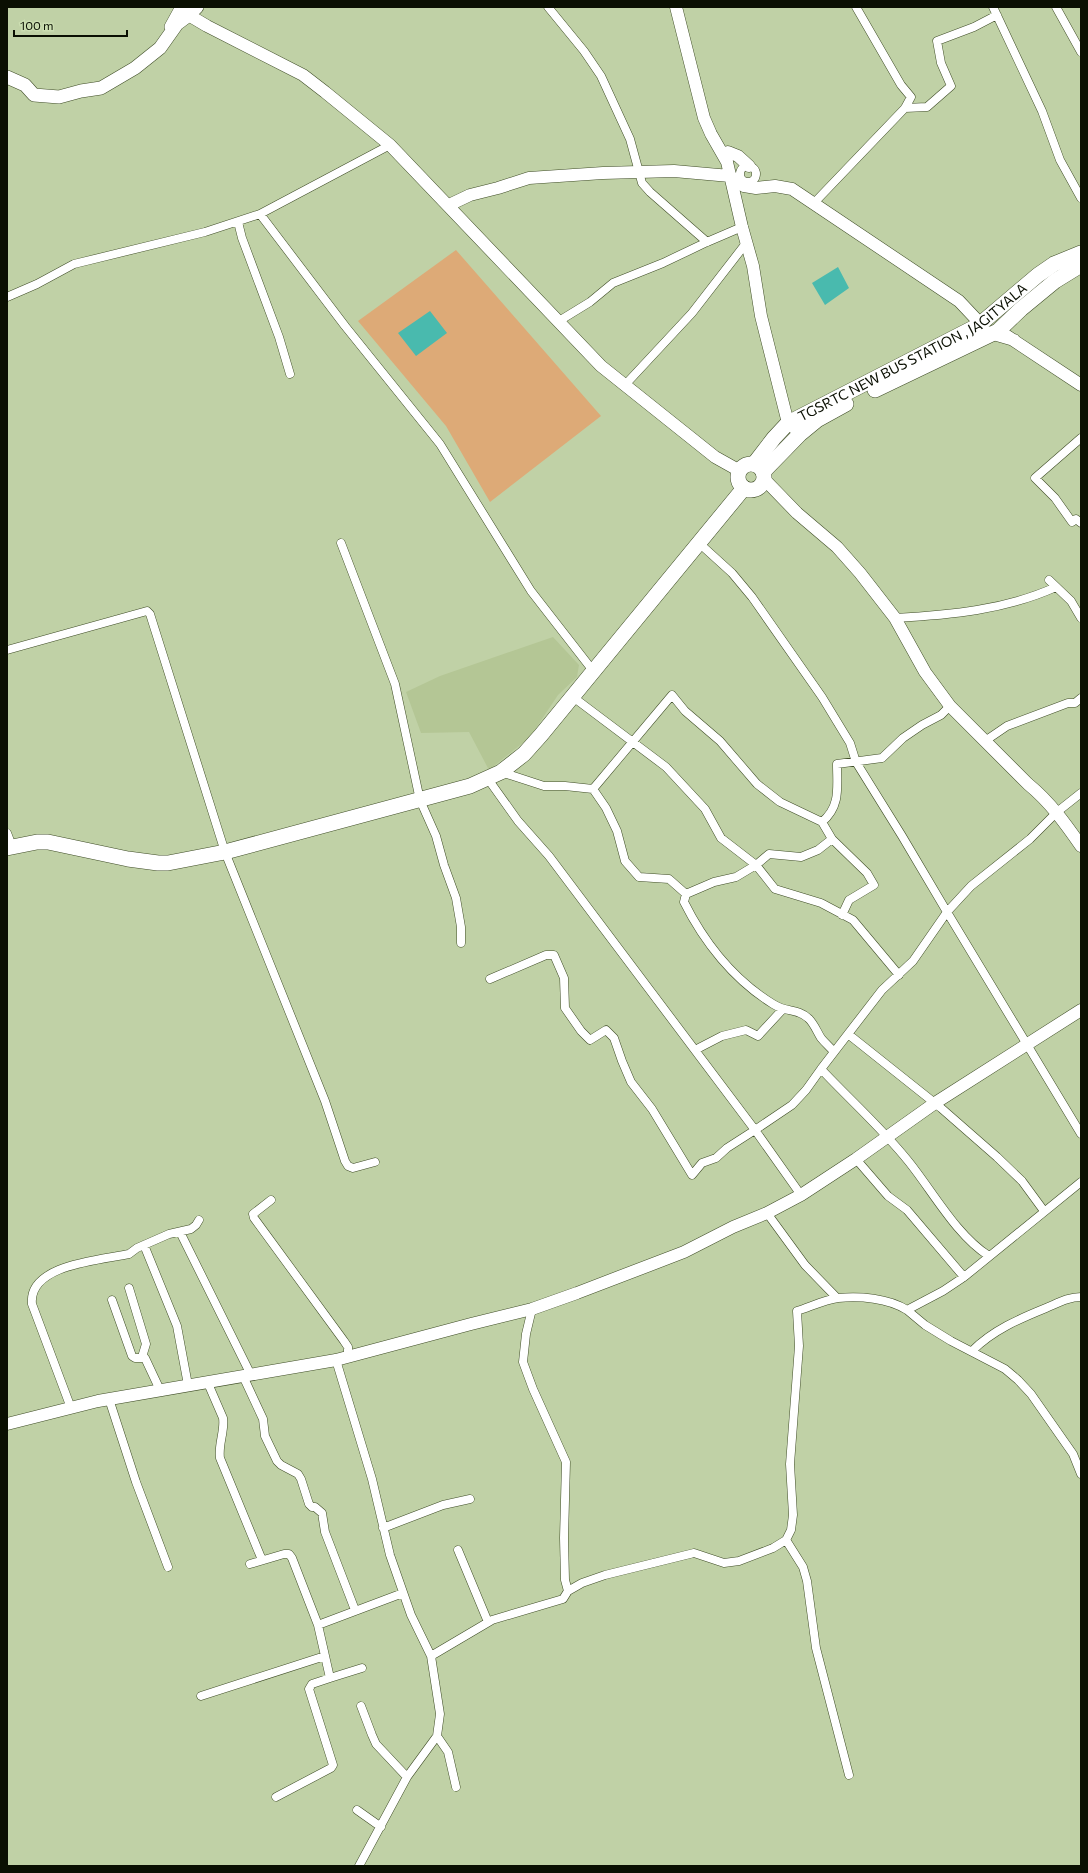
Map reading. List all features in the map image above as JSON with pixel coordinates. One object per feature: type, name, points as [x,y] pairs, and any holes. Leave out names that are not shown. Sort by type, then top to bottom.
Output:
[{"type":"highway","name":"TGSRTC NEW BUS STATION , JAGITYALA","points":[[760,472],[774,438],[788,423],[979,325],[1038,275],[1054,264],[1081,253]]},
{"type":"highway","points":[[760,472],[800,434],[818,420],[849,402],[996,333],[1021,309],[1055,281],[1081,265]]},
{"type":"highway","points":[[744,488],[739,480],[740,471],[745,466],[760,472]]},
{"type":"highway","points":[[744,488],[756,489],[763,483],[760,472]]},
{"type":"highway","points":[[9,842],[48,842],[128,859],[168,863],[225,852],[420,800],[470,786],[488,779],[501,772],[524,754],[594,672],[744,488]]},
{"type":"main road","points":[[676,7],[704,118],[711,134],[727,162],[742,227],[753,266],[761,316],[788,423],[800,434]]},
{"type":"main road","points":[[7,77],[25,84],[34,95],[59,97],[81,91],[101,88],[135,68],[160,48],[185,9],[304,75],[390,145],[601,366],[624,386],[715,457],[740,471]]},
{"type":"main road","points":[[724,156],[728,152],[749,166]]},
{"type":"main road","points":[[448,205],[470,195],[529,178],[638,172],[674,171],[730,176],[756,188],[775,186],[792,190],[814,203],[959,301],[976,319],[979,325],[1014,340],[1081,385]]},
{"type":"main road","points":[[760,472],[797,513],[837,546],[895,618],[925,672],[950,706],[1057,812],[1081,846]]},
{"type":"main road","points":[[7,1424],[110,1399],[342,1359],[532,1309],[684,1252],[767,1213],[801,1194],[856,1159],[935,1103],[1081,1010]]},
{"type":"street","points":[[548,7],[584,51],[601,76],[630,139],[636,156],[638,172],[642,183],[650,192],[707,242]]},
{"type":"street","points":[[814,203],[905,108],[911,97],[901,85],[856,7]]},
{"type":"street","points":[[993,7],[1042,111],[1060,160],[1081,198]]},
{"type":"street","points":[[1056,7],[1081,52]]},
{"type":"street","points":[[905,108],[927,107],[951,86],[941,62],[937,41],[974,27],[997,15]]},
{"type":"street","points":[[7,297],[37,284],[74,264],[205,232],[260,214],[390,145]]},
{"type":"street","points":[[749,166],[755,170],[756,175],[753,180],[743,183],[740,176],[741,171],[744,167],[749,166]]},
{"type":"street","points":[[260,214],[345,326],[440,444],[531,591],[594,672]]},
{"type":"street","points":[[238,222],[242,238],[279,337],[290,374]]},
{"type":"street","points":[[559,321],[590,302],[613,283],[663,263],[742,227]]},
{"type":"street","points":[[624,386],[692,313],[747,242]]},
{"type":"street","points":[[1081,438],[1035,478],[1055,498],[1072,522],[1076,519],[1081,523]]},
{"type":"street","points":[[341,543],[395,684],[420,800],[436,836],[444,865],[456,898],[461,927],[461,943]]},
{"type":"street","points":[[699,543],[732,573],[752,597],[822,698],[850,743],[856,762],[1081,1134]]},
{"type":"street","points":[[1049,580],[1071,601],[1081,618]]},
{"type":"street","points":[[895,618],[943,616],[978,610],[1033,597],[1056,587]]},
{"type":"street","points":[[7,650],[147,611],[152,618],[225,852],[325,1101],[345,1161],[348,1166],[353,1168],[375,1162]]},
{"type":"street","points":[[593,789],[672,695],[685,711],[720,741],[757,784],[780,802],[822,822],[832,839],[867,873],[874,885],[849,900],[842,915]]},
{"type":"street","points":[[573,697],[666,767],[705,809],[722,838],[756,865],[775,889],[821,903],[853,920],[899,975]]},
{"type":"street","points":[[985,741],[1007,726],[1068,703],[1075,703],[1081,698]]},
{"type":"street","points":[[822,822],[829,816],[837,801],[837,764],[882,758],[903,738],[922,725],[941,715],[950,706]]},
{"type":"street","points":[[501,772],[544,786],[565,786],[593,789],[606,808],[617,831],[626,861],[639,877],[669,878],[686,894]]},
{"type":"street","points":[[488,779],[518,821],[549,856],[801,1194]]},
{"type":"street","points":[[490,979],[546,955],[554,955],[564,978],[565,1008],[581,1031],[590,1040],[606,1030],[614,1038],[631,1082],[656,1115],[692,1175],[702,1163],[716,1158],[727,1148],[792,1105],[806,1090],[882,990],[913,961],[947,912],[971,886],[1030,839],[1057,812],[1081,793]]},
{"type":"street","points":[[686,894],[714,882],[736,877],[756,865],[769,854],[801,857],[818,850],[832,839]]},
{"type":"street","points":[[686,894],[684,902],[693,919],[726,964],[747,985],[782,1010],[800,1012],[810,1019],[821,1038],[834,1052]]},
{"type":"street","points":[[695,1050],[722,1036],[746,1030],[758,1036],[782,1010]]},
{"type":"street","points":[[848,1034],[935,1103],[1022,1181],[1044,1211]]},
{"type":"street","points":[[821,1069],[887,1137],[909,1162],[925,1186],[976,1248],[989,1256]]},
{"type":"street","points":[[856,1159],[888,1196],[907,1210],[964,1277]]},
{"type":"street","points":[[906,1310],[943,1291],[964,1277],[1081,1182]]},
{"type":"street","points":[[271,1200],[256,1210],[253,1214],[254,1218],[348,1347],[342,1359],[383,1528],[390,1555],[411,1615],[431,1656],[440,1714],[437,1736],[407,1777],[359,1866]]},
{"type":"street","points":[[767,1213],[805,1265],[837,1298]]},
{"type":"street","points":[[71,1408],[32,1304],[32,1295],[37,1285],[47,1275],[63,1268],[130,1254],[144,1245],[169,1234],[191,1229],[199,1220]]},
{"type":"street","points":[[180,1232],[247,1375],[263,1419],[265,1436],[281,1465],[298,1474],[309,1504],[322,1513],[325,1532],[355,1610]]},
{"type":"street","points":[[144,1245],[177,1326],[188,1385]]},
{"type":"street","points":[[129,1288],[146,1344],[142,1357]]},
{"type":"street","points":[[972,1351],[994,1333],[1022,1317],[1064,1300],[1081,1297]]},
{"type":"street","points":[[431,1656],[488,1622],[563,1599],[568,1591],[582,1583],[605,1575],[694,1553],[724,1563],[739,1560],[773,1548],[786,1540],[791,1530],[793,1515],[790,1464],[799,1346],[797,1311],[837,1298],[879,1300],[897,1304],[950,1341],[1005,1369],[1031,1394],[1072,1454],[1081,1474]]},
{"type":"street","points":[[112,1300],[132,1356],[135,1358],[145,1358],[160,1390]]},
{"type":"street","points":[[532,1309],[526,1334],[524,1362],[532,1389],[566,1462],[564,1538],[565,1580],[568,1591]]},
{"type":"street","points":[[208,1381],[224,1424],[219,1450],[220,1458],[262,1560]]},
{"type":"street","points":[[110,1399],[136,1482],[168,1567]]},
{"type":"street","points":[[383,1528],[444,1505],[470,1499]]},
{"type":"street","points":[[786,1540],[803,1568],[807,1581],[816,1648],[849,1775]]},
{"type":"street","points":[[458,1550],[488,1622]]},
{"type":"street","points":[[250,1564],[284,1554],[289,1554],[292,1558],[318,1625],[330,1678]]},
{"type":"street","points":[[318,1625],[404,1593]]},
{"type":"street","points":[[201,1696],[325,1656]]},
{"type":"street","points":[[276,1797],[331,1768],[333,1765],[309,1689],[312,1684],[362,1668]]},
{"type":"street","points":[[361,1706],[376,1744],[407,1777]]},
{"type":"street","points":[[437,1736],[448,1752],[456,1787]]},
{"type":"street","points":[[357,1810],[381,1827]]},
{"type":"shaded area","points":[[456,250],[601,416],[490,502],[446,426],[358,321]]},
{"type":"shaded area","points":[[553,637],[579,665],[577,677],[558,695],[530,737],[489,770],[469,732],[421,733],[406,692],[440,676]]},
{"type":"water","points":[[838,267],[849,288],[825,305],[812,283]]},
{"type":"water","points":[[430,311],[447,333],[416,356],[398,333]]}]
